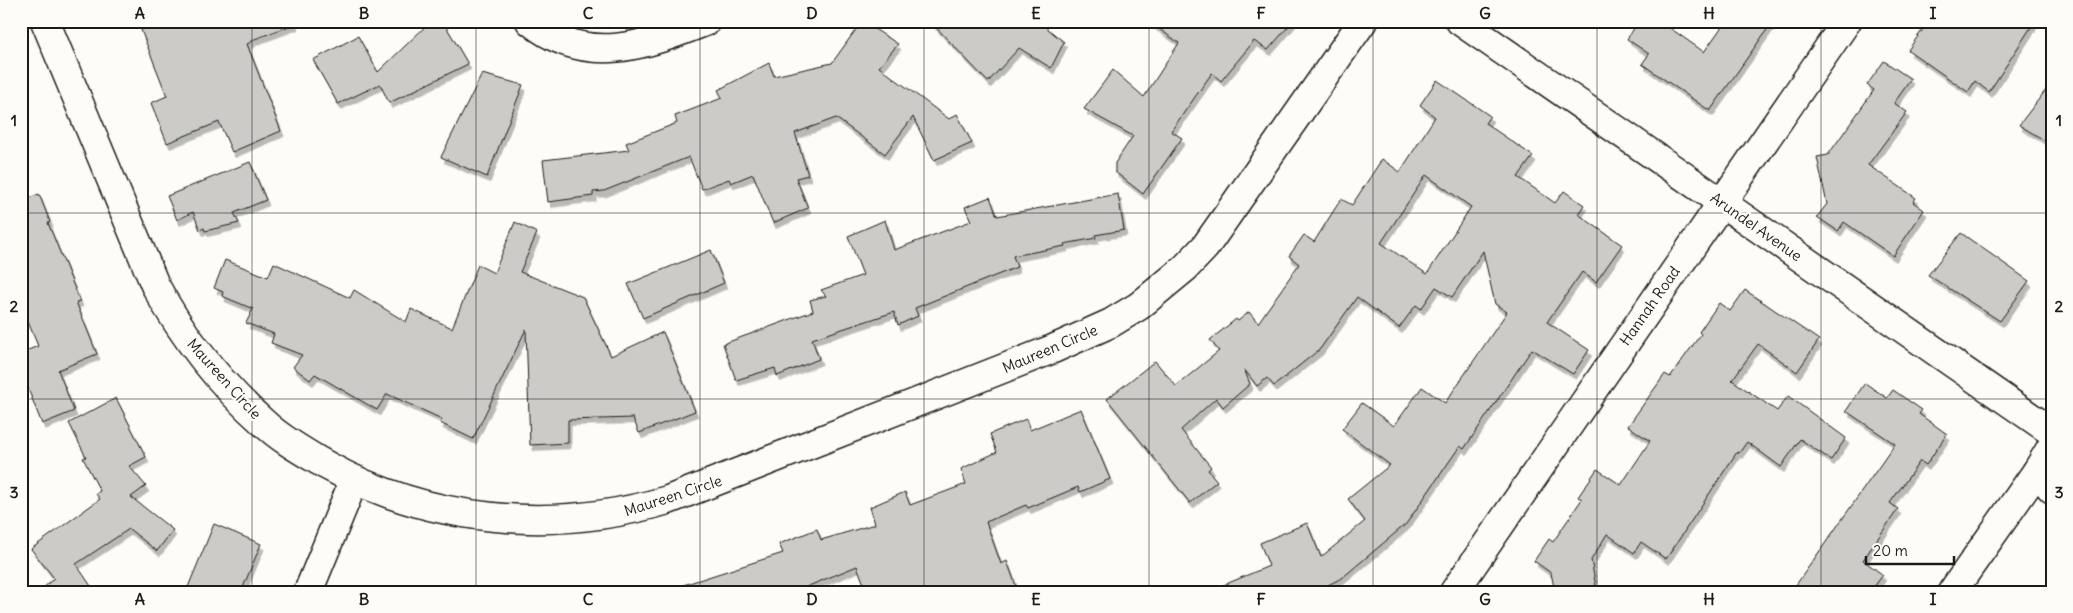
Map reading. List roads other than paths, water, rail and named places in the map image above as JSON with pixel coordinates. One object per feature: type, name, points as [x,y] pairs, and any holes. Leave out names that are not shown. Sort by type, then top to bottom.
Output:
[{"type":"street","name":"Maureen Circle","points":[[45,21],[139,250],[174,320],[230,390],[266,425],[304,452],[354,480],[446,511],[524,520],[558,519],[632,511],[716,483],[1053,349],[1112,323],[1166,286],[1205,247],[1363,21]]},
{"type":"street","points":[[530,21],[566,42],[600,49],[633,47],[707,21]]},
{"type":"street","name":"Arundel Avenue","points":[[1460,21],[2052,432]]},
{"type":"street","name":"Hannah Road","points":[[1454,592],[1847,21]]},
{"type":"street","points":[[1952,592],[2044,480],[2052,446]]},
{"type":"street","points":[[308,592],[354,480]]}]
